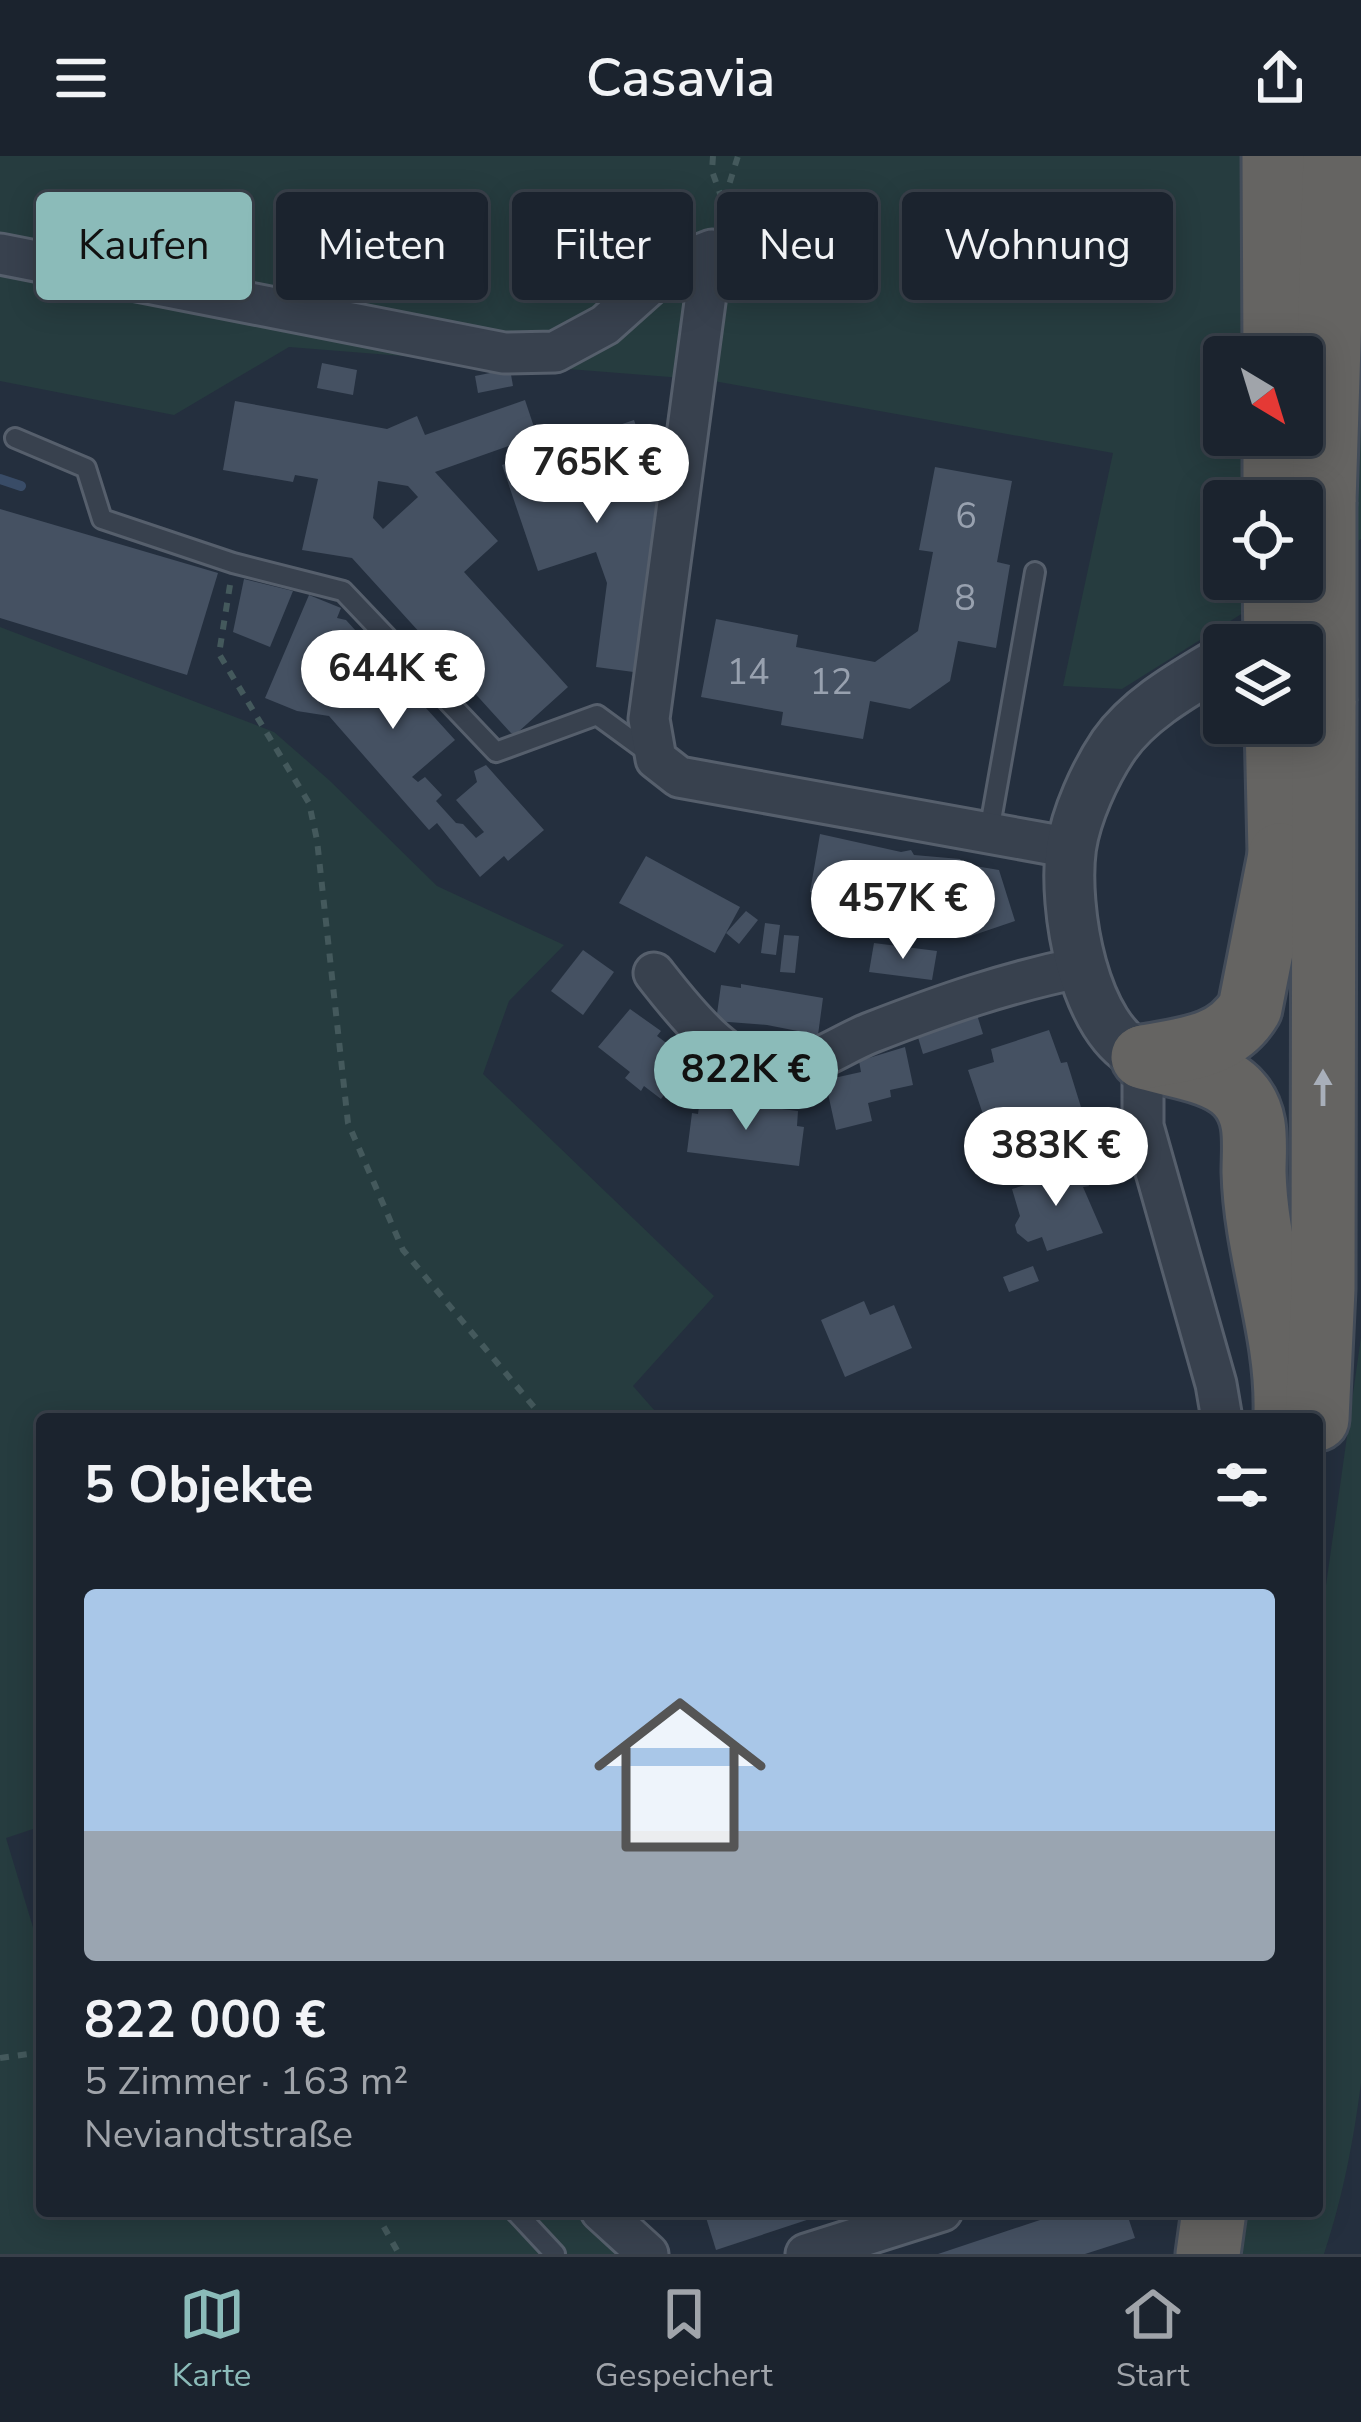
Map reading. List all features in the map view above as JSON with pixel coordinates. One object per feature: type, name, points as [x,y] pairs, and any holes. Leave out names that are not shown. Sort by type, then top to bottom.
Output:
[{"type":"highway","points":[[1274,156],[1275,336]]},
{"type":"highway","points":[[1301,480],[1334,156]]},
{"type":"highway","points":[[1143,1057],[1226,1037],[1240,1026],[1250,1008],[1280,853],[1290,744]]},
{"type":"highway","points":[[1294,744],[1323,1289]]},
{"type":"highway","points":[[1280,853],[1282,1084],[1296,1403]]},
{"type":"highway","points":[[1143,1057],[1218,1078],[1238,1093],[1253,1116],[1261,1254],[1296,1403]]},
{"type":"highway","points":[[1296,1403],[1361,1154]]},
{"type":"highway","points":[[1174,2254],[1179,2217]]},
{"type":"highway","points":[[1208,2254],[1213,2217]]},
{"type":"street","points":[[0,254],[504,353],[554,352],[605,325],[671,266],[712,250],[649,719],[656,759],[679,777],[1071,848]]},
{"type":"street","points":[[1285,624],[1361,579]]},
{"type":"street","points":[[1203,674],[1149,709],[1114,744],[1089,792],[1071,848],[1072,921],[1095,1004],[1126,1050],[1143,1057],[1143,1126],[1221,1413]]},
{"type":"street","points":[[654,973],[696,1026],[746,1062],[772,1070],[799,1065],[1006,982],[1083,967]]},
{"type":"street","points":[[608,2217],[649,2254]]},
{"type":"street","points":[[806,2254],[922,2217]]},
{"type":"lane","points":[[15,438],[86,467],[102,519],[233,563],[343,592],[496,752],[597,715],[656,759]]},
{"type":"lane","points":[[989,832],[1035,572]]},
{"type":"lane","points":[[521,2217],[555,2254]]},
{"type":"path","points":[[713,156],[719,192]]},
{"type":"path","points":[[725,192],[738,156]]},
{"type":"path","points":[[712,250],[717,226]]},
{"type":"path","points":[[233,563],[220,653],[309,803],[349,1123],[403,1250],[539,1413]]},
{"type":"path","points":[[0,2058],[36,2053]]},
{"type":"path","points":[[379,2217],[399,2254]]},
{"type":"green space","points":[[0,156],[1361,156],[1361,539],[1323,563],[1323,480],[1203,480],[1203,600],[1264,600],[1225,624],[1203,624],[1203,638],[1122,689],[1063,686],[1113,453],[708,380],[289,347],[174,415],[0,381]]},
{"type":"green space","points":[[0,627],[274,732],[437,886],[564,945],[509,1001],[483,1074],[714,1296],[633,1386],[657,1413],[36,1413],[36,1828],[6,1838],[36,1937],[36,2217],[579,2217],[619,2254],[0,2254]]},
{"type":"green space","points":[[1361,1337],[1358,2105],[1324,2254],[1234,2254],[1238,2217],[1323,2217],[1323,1606]]},
{"type":"building","points":[[322,363],[357,370],[353,395],[317,388]]},
{"type":"building","points":[[510,369],[513,386],[478,393],[475,376]]},
{"type":"building","points":[[525,400],[537,436],[435,472],[498,541],[464,572],[568,687],[517,733],[511,733],[352,558],[302,550],[318,479],[295,475],[293,482],[223,470],[235,401],[387,429],[417,416],[425,435]],"holes":[[[378,481],[408,486],[418,497],[383,529],[373,518]]]},
{"type":"building","points":[[634,420],[663,505],[641,673],[596,667],[607,583],[596,552],[538,571],[502,465]]},
{"type":"building","points":[[935,467],[1012,481],[997,562],[1010,565],[996,648],[958,641],[950,681],[910,709],[870,701],[863,739],[781,725],[783,712],[701,697],[716,619],[798,635],[796,647],[875,662],[918,631],[933,552],[919,550]]},
{"type":"building","points":[[0,509],[218,573],[187,675],[0,618]]},
{"type":"building","points":[[244,579],[293,591],[270,647],[233,632]]},
{"type":"building","points":[[309,595],[341,608],[337,618],[346,620],[455,740],[412,777],[418,782],[425,777],[442,795],[436,801],[456,823],[476,838],[484,832],[456,800],[477,782],[474,771],[486,765],[544,830],[508,861],[504,856],[480,877],[437,823],[429,830],[329,716],[297,711],[265,698]]},
{"type":"building","points":[[820,834],[999,870],[1015,921],[965,938],[956,908],[920,905],[918,915],[858,901],[857,911],[833,906],[834,896],[810,892]]},
{"type":"building","points":[[646,856],[740,907],[715,953],[619,903]]},
{"type":"building","points":[[746,911],[758,920],[739,944],[726,933]]},
{"type":"building","points":[[765,923],[780,925],[776,955],[761,953]]},
{"type":"building","points":[[784,935],[799,936],[795,973],[780,972]]},
{"type":"building","points":[[874,943],[937,951],[932,980],[869,972]]},
{"type":"building","points":[[583,950],[614,972],[583,1015],[551,991]]},
{"type":"building","points":[[741,984],[823,998],[818,1035],[716,1021],[721,985],[741,988]]},
{"type":"building","points":[[974,1005],[983,1034],[923,1054],[914,1024]]},
{"type":"building","points":[[630,1009],[661,1031],[657,1036],[684,1056],[673,1073],[678,1076],[661,1099],[625,1078],[630,1072],[598,1047]]},
{"type":"building","points":[[1049,1030],[1061,1063],[1067,1062],[1085,1120],[1021,1140],[1016,1127],[989,1132],[968,1070],[994,1062],[991,1049]]},
{"type":"building","points":[[905,1047],[913,1085],[890,1090],[891,1097],[868,1103],[872,1121],[836,1130],[825,1080],[861,1072],[859,1061]]},
{"type":"building","points":[[700,1099],[798,1111],[797,1126],[804,1127],[799,1166],[687,1152],[692,1113],[698,1114]]},
{"type":"building","points":[[1082,1166],[1089,1186],[1083,1187],[1103,1233],[1047,1251],[1042,1237],[1028,1242],[1017,1233],[1020,1216],[1012,1189],[1028,1184],[1026,1180]]},
{"type":"building","points":[[1033,1266],[1039,1281],[1009,1292],[1003,1277]]},
{"type":"building","points":[[864,1301],[870,1315],[894,1305],[912,1348],[845,1377],[821,1320]]},
{"type":"building","points":[[706,2217],[816,2217],[716,2250]]},
{"type":"building","points":[[1049,2217],[1128,2217],[1135,2238],[1085,2254],[938,2254]]},
{"type":"waterway","points":[[0,479],[21,486]]}]
